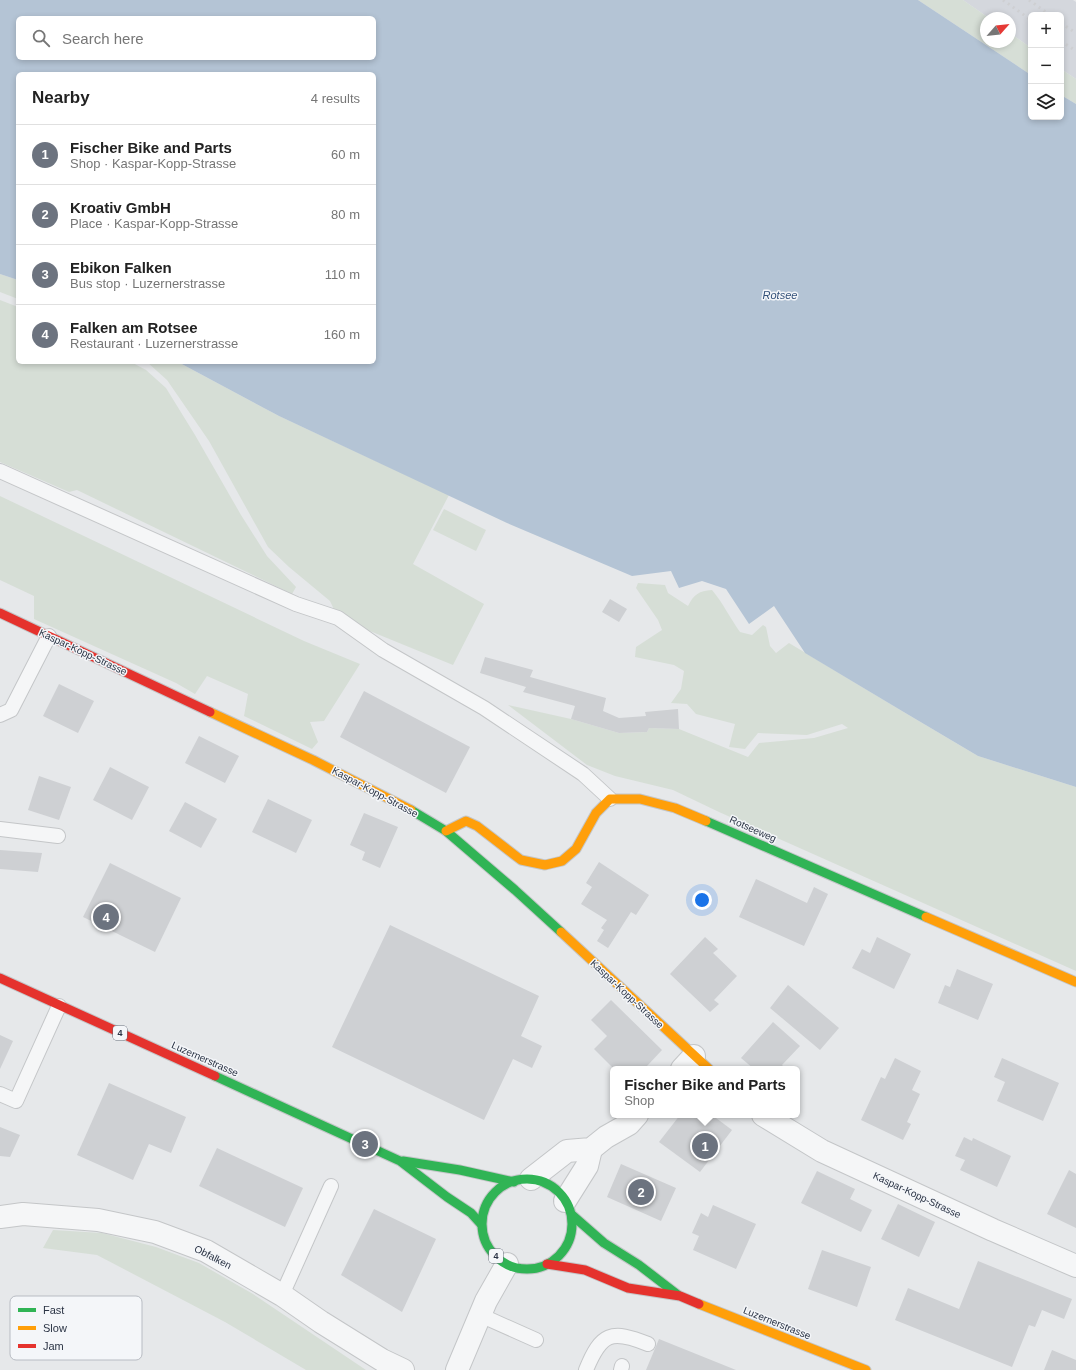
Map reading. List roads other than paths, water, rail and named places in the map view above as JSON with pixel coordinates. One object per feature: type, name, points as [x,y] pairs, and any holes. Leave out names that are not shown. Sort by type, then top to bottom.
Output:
[{"type":"street","name":"Kaspar-Kopp-Strasse","points":[[0,613],[313,760],[396,802],[446,831],[515,890],[695,1065]]},
{"type":"street","points":[[446,831],[466,821],[476,826],[522,860],[545,865],[562,861],[576,849],[596,813],[610,799]]},
{"type":"street","name":"Rotseeweg","points":[[610,799],[640,799],[675,808],[1076,982]]},
{"type":"street","name":"Luzernerstrasse","points":[[0,978],[400,1160],[470,1213],[481,1224]]},
{"type":"street","points":[[481,1224],[483,1212],[494,1193],[501,1187],[522,1180],[566,1151],[590,1148],[629,1124],[634,1118]]},
{"type":"street","name":"Kaspar-Kopp-Strasse","points":[[768,1118],[822,1151],[993,1230],[1076,1266]]},
{"type":"street","points":[[568,1208],[587,1166],[590,1148]]},
{"type":"street","name":"Luzernerstrasse","points":[[400,1160],[522,1180]]},
{"type":"street","name":"4","points":[[481,1224],[486,1239],[493,1252],[499,1259],[507,1264],[520,1268],[534,1268],[547,1264],[565,1250],[573,1234],[568,1208],[558,1192],[548,1185],[522,1180]]},
{"type":"street","name":"Luzernerstrasse","points":[[568,1208],[604,1242],[623,1256],[639,1265],[680,1296]]},
{"type":"street","name":"Obfalken","points":[[0,1217],[23,1214],[98,1220],[155,1232],[206,1251],[282,1295],[321,1322],[382,1360],[403,1370]]},
{"type":"street","points":[[457,1370],[486,1301],[507,1264]]},
{"type":"street","name":"Luzernerstrasse","points":[[547,1264],[585,1270],[628,1288],[680,1296],[866,1370]]},
{"type":"lane","points":[[0,470],[296,604],[338,618],[383,650],[484,708],[576,769],[610,799]]},
{"type":"lane","points":[[0,715],[11,710],[49,636]]},
{"type":"lane","points":[[0,829],[58,836]]},
{"type":"lane","points":[[0,1094],[16,1101],[59,1006]]},
{"type":"lane","points":[[282,1295],[330,1186]]},
{"type":"lane","points":[[480,1315],[536,1340]]},
{"type":"lane","points":[[586,1370],[593,1352],[599,1344],[606,1339],[615,1336],[630,1336],[648,1344]]},
{"type":"water","name":"Rotsee","points":[[0,0],[918,0],[980,41],[980,48],[990,48],[1028,73],[1028,120],[1064,120],[1064,97],[1076,104],[1076,787],[978,756],[805,653],[774,606],[749,624],[726,589],[702,581],[679,588],[671,571],[632,576],[507,523],[279,416],[182,364],[376,364],[376,72],[16,72],[16,279],[0,274]]},
{"type":"railway","points":[[1003,0],[1028,18]]},
{"type":"railway","points":[[1029,0],[1046,12]]},
{"type":"railway","points":[[1064,25],[1076,33]]},
{"type":"railway","points":[[1064,43],[1076,51]]},
{"type":"place","name":"Falken am Rotsee","points":[[106,917]]},
{"type":"place","name":"Ebikon Falken","points":[[365,1144]]},
{"type":"place","name":"Fischer Bike and Parts","points":[[705,1146]]},
{"type":"place","name":"Kroativ GmbH","points":[[641,1192]]}]
